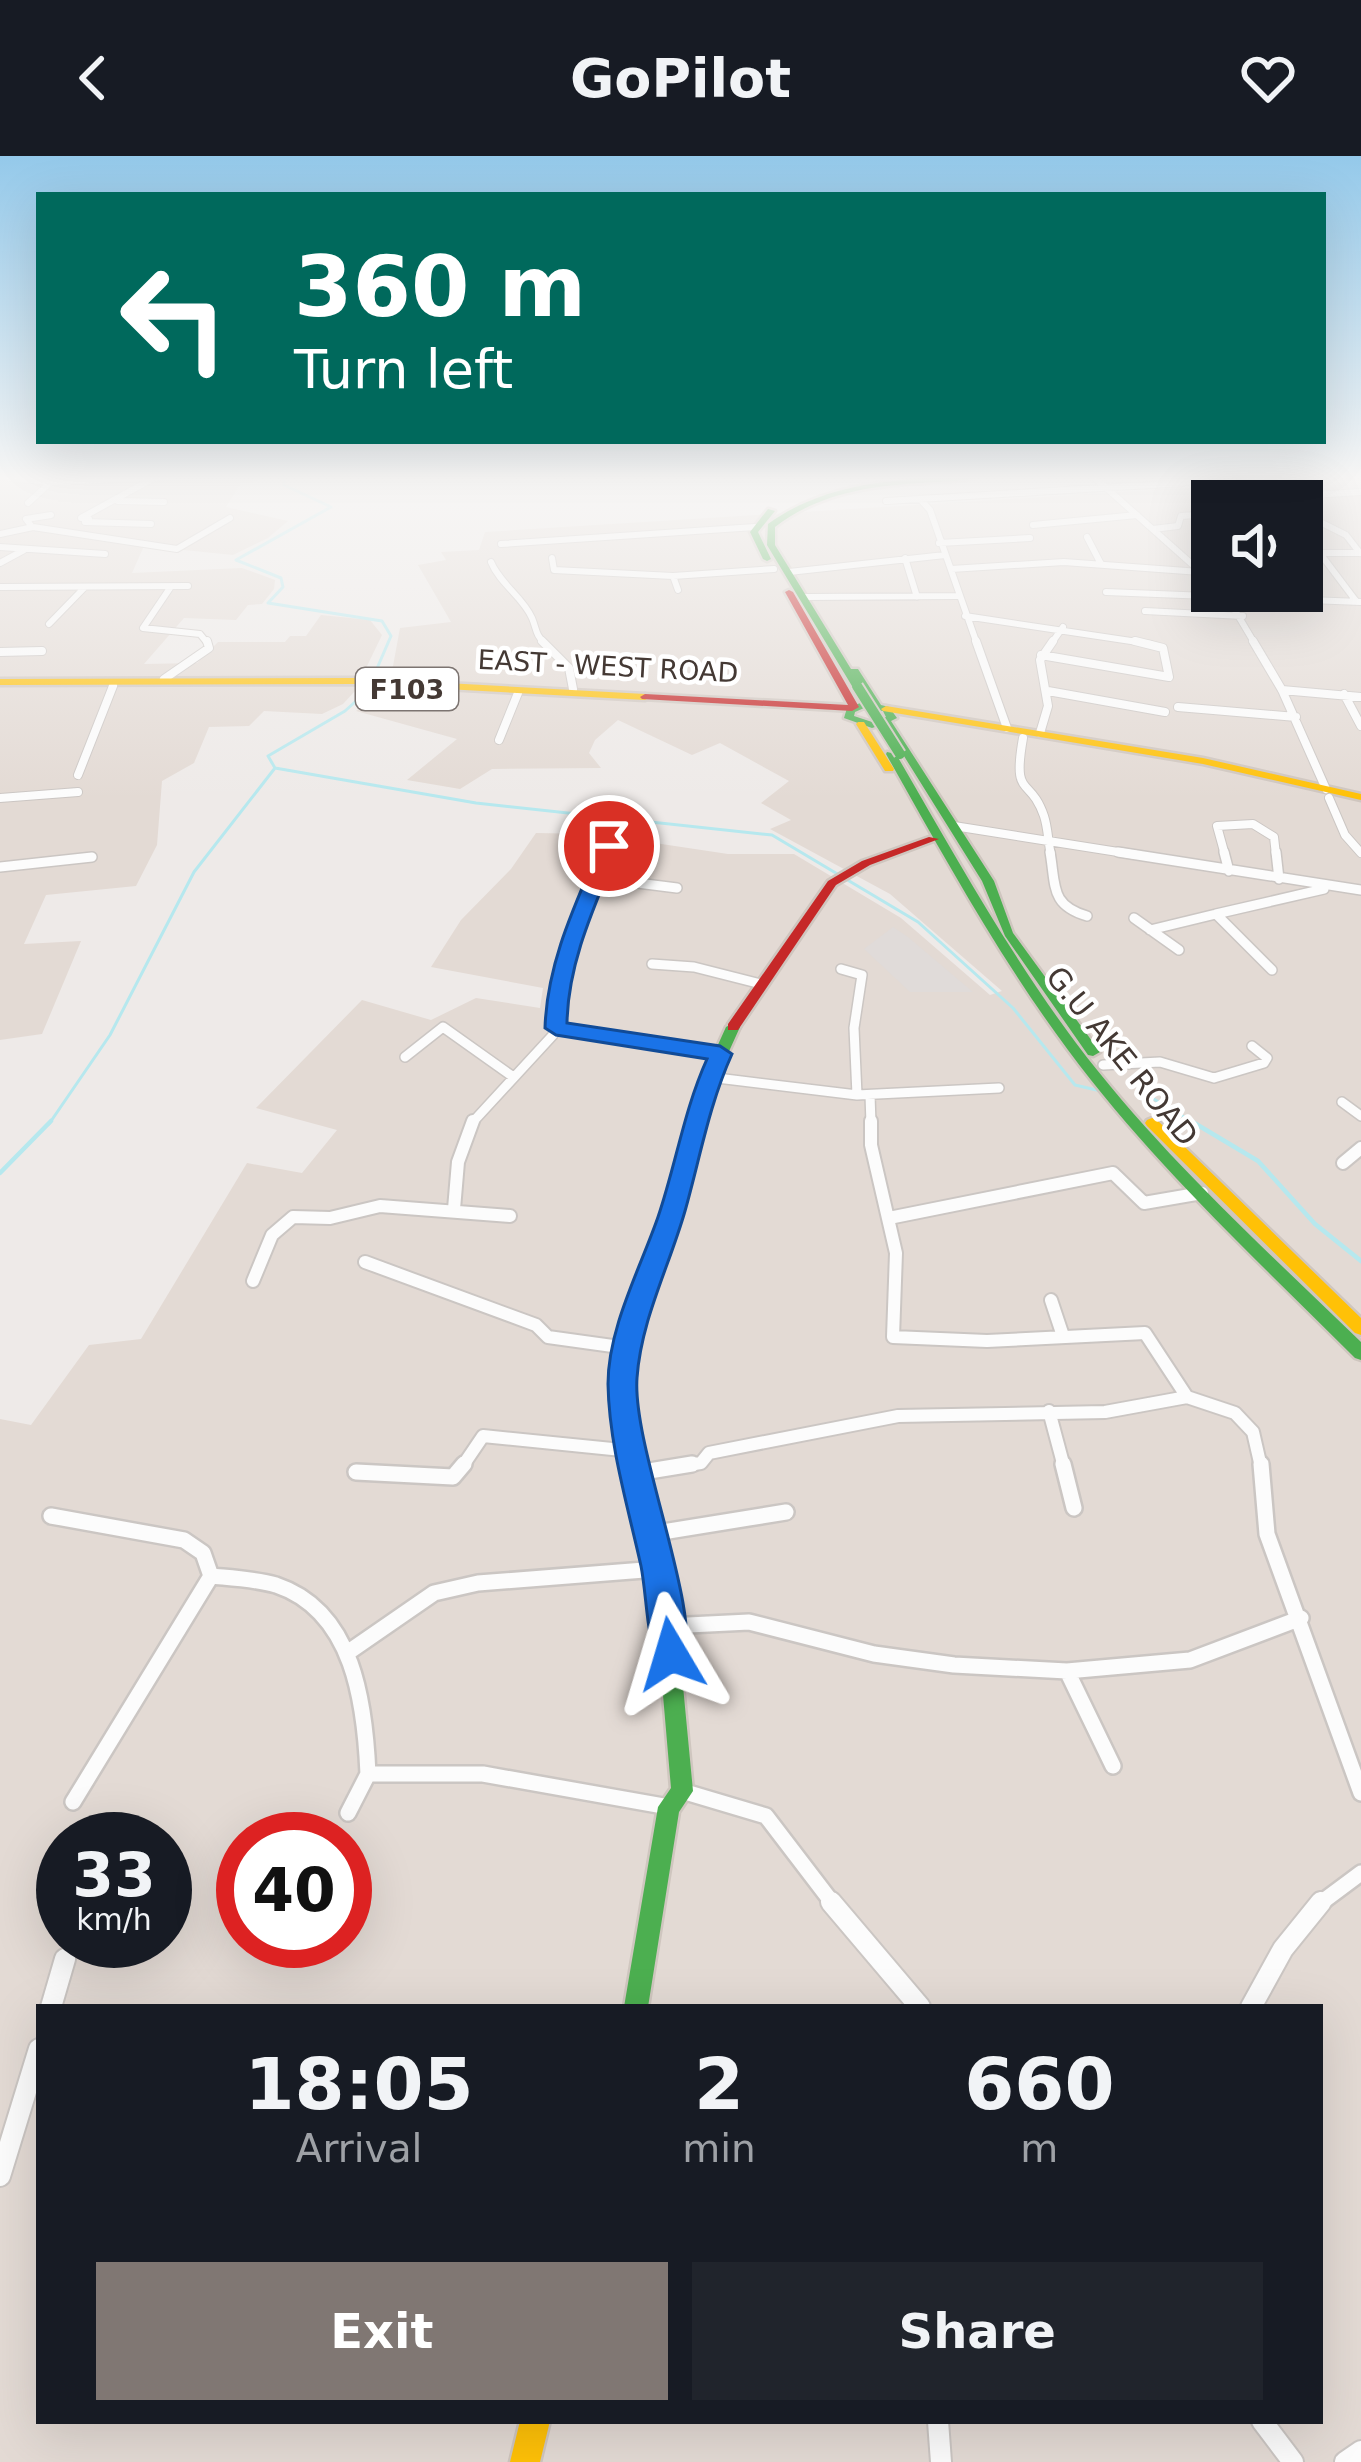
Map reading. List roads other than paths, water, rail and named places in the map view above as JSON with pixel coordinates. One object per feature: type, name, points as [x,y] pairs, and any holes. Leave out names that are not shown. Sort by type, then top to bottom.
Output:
[{"type":"main road","points":[[791,585],[885,714],[954,826],[998,901],[1002,931]]},
{"type":"main road","points":[[798,594],[853,703],[933,839],[1103,1065],[1222,1195],[1361,1328]]},
{"type":"main road","name":"EAST - WEST ROAD","points":[[0,685],[164,679],[573,689],[824,706],[853,703]]},
{"type":"main road","name":"EAST - WEST ROAD","points":[[0,685],[853,703]]},
{"type":"main road","points":[[853,703],[896,754],[1002,931]]},
{"type":"main road","name":"F103","points":[[853,703],[885,714],[1024,733],[1361,801]]},
{"type":"main road","points":[[637,2004],[669,1807],[682,1791],[668,1626],[622,1380],[627,1348],[672,1212],[709,1077],[761,984],[832,883],[856,868],[933,839]]},
{"type":"main road","name":"G.U AKE ROAD","points":[[1002,931],[1064,1035],[1202,1193],[1361,1353]]},
{"type":"main road","points":[[525,2462],[534,2424]]},
{"type":"street","points":[[503,585],[532,616],[535,634],[568,668],[573,689]]},
{"type":"street","points":[[676,585],[678,590]]},
{"type":"street","points":[[913,585],[917,597]]},
{"type":"street","points":[[954,585],[965,616],[1024,733]]},
{"type":"street","points":[[0,586],[188,586]]},
{"type":"street","points":[[0,596],[12,587]]},
{"type":"street","points":[[49,624],[85,587]]},
{"type":"street","points":[[164,679],[208,648],[200,634],[142,628],[170,587]]},
{"type":"street","points":[[1106,592],[1191,593]]},
{"type":"street","points":[[798,594],[957,596]]},
{"type":"street","points":[[1323,600],[1358,602]]},
{"type":"street","points":[[1145,611],[1243,616]]},
{"type":"street","points":[[1240,612],[1296,718],[1345,835],[1361,853]]},
{"type":"street","points":[[965,616],[1063,627],[1158,645],[1163,648],[1169,677],[1041,655]]},
{"type":"street","points":[[1063,627],[1041,655],[1048,691],[1024,733],[1017,771],[1021,786],[1043,812],[1052,842],[1059,902],[1087,916]]},
{"type":"street","points":[[0,652],[42,651]]},
{"type":"street","points":[[78,775],[113,686]]},
{"type":"street","points":[[1282,690],[1361,697]]},
{"type":"street","points":[[1048,691],[1165,712]]},
{"type":"street","points":[[499,740],[518,693]]},
{"type":"street","points":[[1344,694],[1361,726]]},
{"type":"street","points":[[1178,707],[1296,718]]},
{"type":"street","points":[[0,798],[77,792]]},
{"type":"street","points":[[1229,871],[1217,826],[1246,823],[1274,837],[1279,879]]},
{"type":"street","points":[[954,826],[1360,890]]},
{"type":"street","points":[[454,1209],[455,1159],[465,1132],[487,1098],[556,1028],[557,999],[572,938],[609,846]]},
{"type":"street","points":[[0,867],[92,857]]},
{"type":"street","points":[[598,878],[677,888]]},
{"type":"street","points":[[1150,929],[1335,886]]},
{"type":"street","points":[[1216,914],[1272,970]]},
{"type":"street","points":[[1134,918],[1179,950]]},
{"type":"street","points":[[652,964],[694,968],[761,984]]},
{"type":"street","points":[[841,968],[862,975],[854,1028],[871,1145],[896,1253],[892,1337],[987,1341],[1145,1334],[1153,1339],[1187,1397]]},
{"type":"street","points":[[405,1057],[443,1027],[512,1076]]},
{"type":"street","points":[[556,1028],[720,1054]]},
{"type":"street","points":[[1103,1065],[1160,1062],[1214,1078],[1264,1063],[1267,1058],[1252,1046]]},
{"type":"street","points":[[709,1077],[863,1095],[999,1088]]},
{"type":"street","points":[[1342,1102],[1361,1116]]},
{"type":"street","points":[[1343,1163],[1361,1148]]},
{"type":"street","points":[[890,1218],[1113,1172],[1144,1203],[1202,1193]]},
{"type":"street","points":[[253,1281],[272,1235],[293,1217],[330,1218],[380,1206],[510,1216]]},
{"type":"street","points":[[364,1262],[536,1325],[548,1336],[627,1348]]},
{"type":"street","points":[[1051,1300],[1063,1336]]},
{"type":"street","points":[[637,1473],[701,1463],[709,1454],[898,1416],[1105,1412],[1187,1397],[1235,1413],[1253,1432],[1260,1450],[1267,1534],[1361,1793]]},
{"type":"street","points":[[1048,1412],[1074,1508]]},
{"type":"street","points":[[356,1472],[453,1478],[466,1468],[483,1436],[632,1451]]},
{"type":"street","points":[[650,1534],[786,1511]]},
{"type":"street","points":[[51,1516],[184,1540],[203,1553],[212,1576]]},
{"type":"street","points":[[350,1651],[434,1594],[478,1583],[658,1569]]},
{"type":"street","points":[[212,1576],[285,1588],[315,1610],[350,1651],[368,1747],[368,1774],[349,1812]]},
{"type":"street","points":[[73,1802],[212,1576]]},
{"type":"street","points":[[668,1626],[749,1622],[874,1654],[954,1665],[1067,1671],[1190,1660],[1301,1618]]},
{"type":"street","points":[[1067,1671],[1113,1766]]},
{"type":"street","points":[[368,1774],[483,1774],[669,1807]]},
{"type":"street","points":[[682,1791],[766,1816],[819,1888],[917,2004]]},
{"type":"street","points":[[1253,2004],[1299,1922],[1340,1884],[1361,1873]]},
{"type":"street","points":[[52,2004],[63,1968]]},
{"type":"street","points":[[0,2176],[36,2059]]},
{"type":"street","points":[[938,2424],[941,2462]]},
{"type":"street","points":[[1264,2424],[1293,2462]]},
{"type":"street","points":[[1346,2462],[1361,2451]]},
{"type":"waterway","points":[[282,585],[268,603],[382,621],[391,636],[375,673]]},
{"type":"waterway","points":[[275,768],[268,756],[345,711],[366,692]]},
{"type":"waterway","points":[[49,1124],[110,1035],[194,872],[275,768]]},
{"type":"waterway","points":[[275,768],[476,803],[772,835],[918,922],[1013,1008],[1075,1085],[1105,1092]]},
{"type":"waterway","points":[[1147,1095],[1196,1124]]},
{"type":"waterway","points":[[0,1173],[51,1121]]},
{"type":"waterway","points":[[1191,1121],[1258,1161],[1315,1224],[1361,1261]]}]
